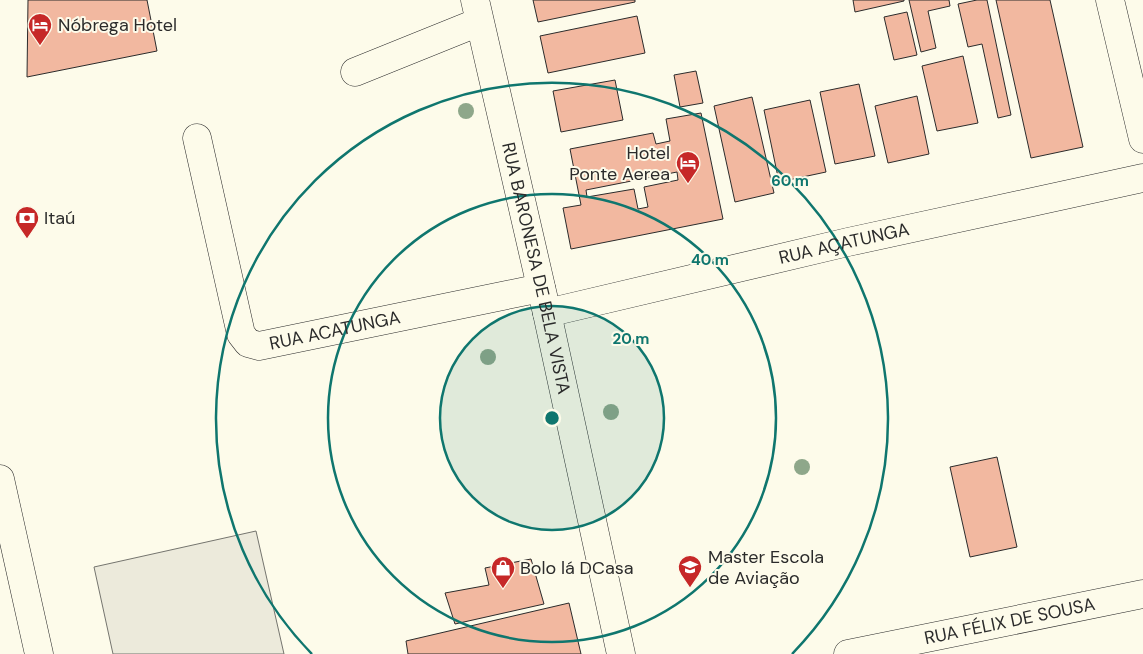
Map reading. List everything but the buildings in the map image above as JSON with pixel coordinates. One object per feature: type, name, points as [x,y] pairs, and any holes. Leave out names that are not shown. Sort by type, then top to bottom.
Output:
[{"type":"main road","points":[[1110,0],[1143,139]]},
{"type":"main road","points":[[355,72],[477,11]]},
{"type":"main road","name":"RUA BARONESA DE BELA VISTA","points":[[477,11],[544,300],[620,654]]},
{"type":"main road","name":"RUA ACATUNGA","points":[[196,138],[241,334],[248,344],[259,346],[544,300]]},
{"type":"main road","name":"RUA AÇATUNGA","points":[[544,300],[848,242],[1143,178]]},
{"type":"main road","points":[[0,479],[39,654]]},
{"type":"main road","name":"RUA FÉLIX DE SOUSA","points":[[848,654],[1143,594]]},
{"type":"shaded area","points":[[256,531],[284,654],[113,654],[94,567]]},
{"type":"place","name":"Nóbrega Hotel","points":[[40,46]]},
{"type":"place","name":"Hotel Ponte Aerea","points":[[688,184]]},
{"type":"place","name":"Itaú","points":[[27,239]]},
{"type":"place","name":"Master Escola de Aviação","points":[[690,588]]},
{"type":"place","name":"Bolo lá DCasa","points":[[503,589]]}]
